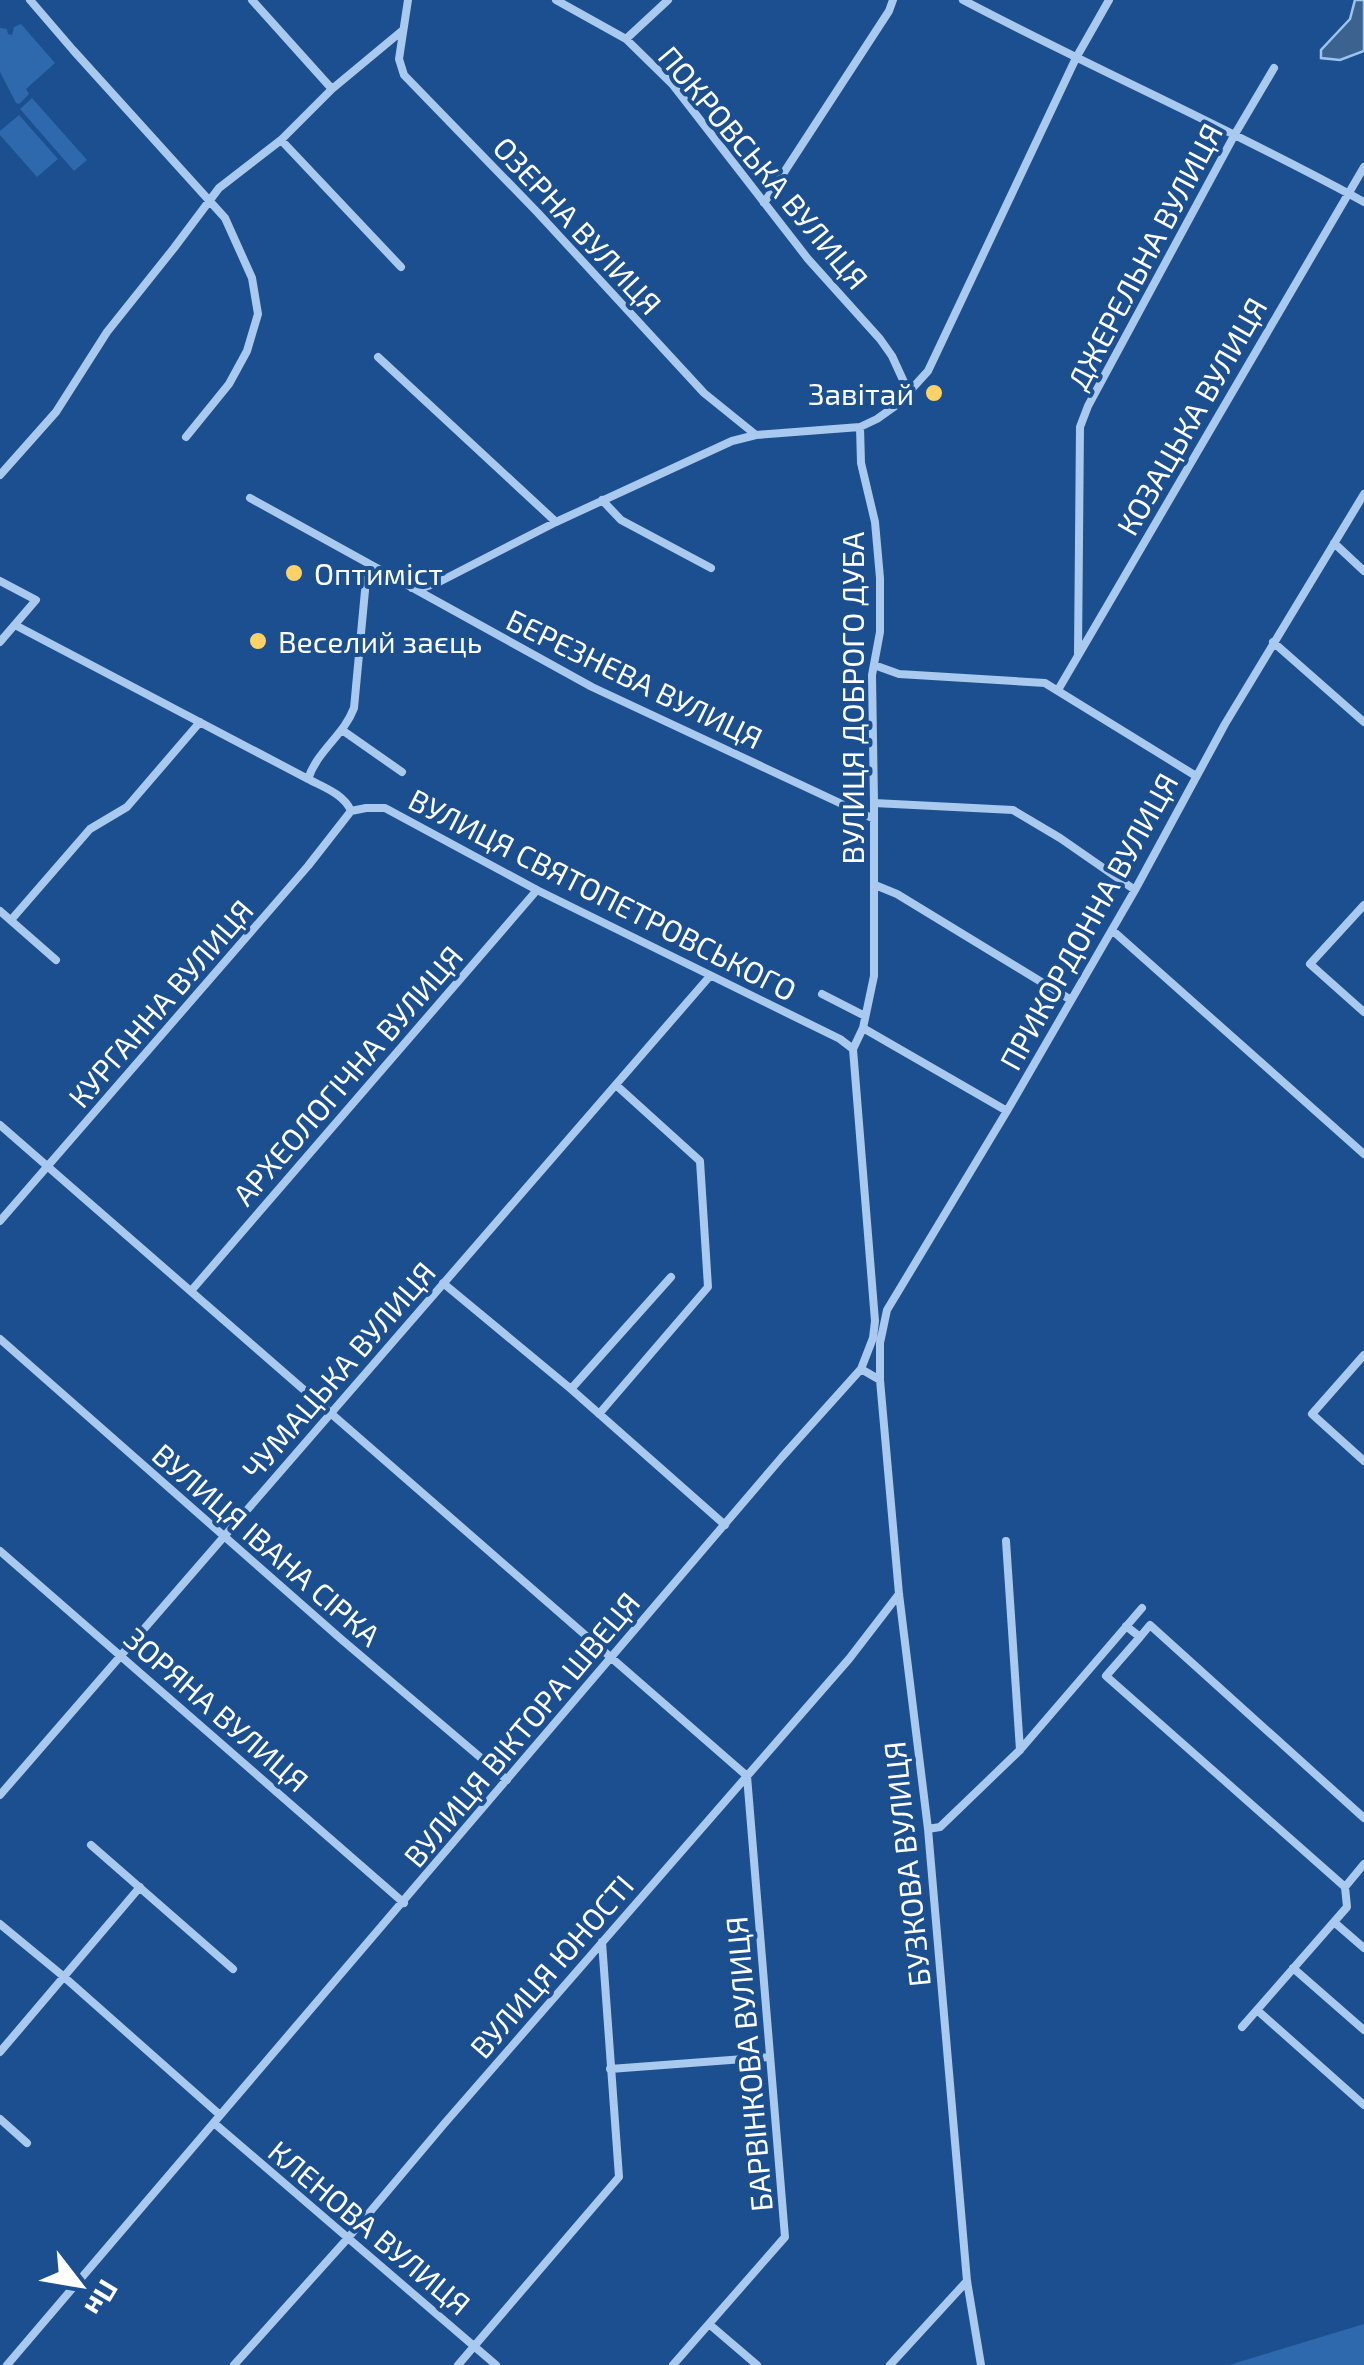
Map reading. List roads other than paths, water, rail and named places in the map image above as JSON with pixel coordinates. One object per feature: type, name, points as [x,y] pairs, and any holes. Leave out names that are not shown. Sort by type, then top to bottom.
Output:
[{"type":"street","points":[[30,0],[225,218],[252,278],[258,314],[247,350],[229,384],[186,437]]},
{"type":"street","points":[[252,0],[332,89]]},
{"type":"street","name":"ОЗЕРНА ВУЛИЦЯ","points":[[408,0],[399,58],[404,74],[704,393],[756,435]]},
{"type":"street","name":"ПОКРОВСЬКА ВУЛИЦЯ","points":[[556,0],[626,40],[673,85],[808,259],[880,339],[909,393]]},
{"type":"street","points":[[626,40],[668,0]]},
{"type":"street","points":[[764,203],[893,0]]},
{"type":"street","points":[[964,0],[1364,202]]},
{"type":"street","points":[[412,588],[439,582],[709,450],[756,435],[860,427],[877,419],[909,393],[928,370],[1076,58],[1109,0]]},
{"type":"street","points":[[0,474],[56,412],[107,332],[218,188],[281,140],[332,89],[403,30]]},
{"type":"street","name":"ДЖЕРЕЛЬНА ВУЛИЦЯ","points":[[1078,654],[1080,426],[1274,68]]},
{"type":"street","points":[[281,140],[401,267]]},
{"type":"street","name":"КОЗАЦЬКА ВУЛИЦЯ","points":[[1058,690],[1364,168]]},
{"type":"street","points":[[378,357],[556,522]]},
{"type":"street","name":"ВУЛИЦЯ ДОБРОГО ДУБА","points":[[853,1049],[863,1028],[874,976],[872,675],[880,632],[875,522],[861,463],[860,427]]},
{"type":"street","name":"ПРИКОРДОННА ВУЛИЦЯ","points":[[880,1380],[880,1343],[888,1310],[1007,1112],[1274,642],[1364,494]]},
{"type":"street","name":"БЕРЕЗНЕВА ВУЛИЦЯ","points":[[250,498],[592,687],[874,819]]},
{"type":"street","points":[[602,500],[622,520],[711,568]]},
{"type":"street","points":[[1334,543],[1364,570]]},
{"type":"street","points":[[308,779],[315,760],[342,730],[354,708],[366,580],[380,570]]},
{"type":"street","points":[[0,581],[36,600],[0,642]]},
{"type":"street","points":[[15,624],[308,779],[341,798],[350,811]]},
{"type":"street","points":[[1274,642],[1364,722]]},
{"type":"street","points":[[874,665],[899,674],[1035,681],[1058,690],[1196,776]]},
{"type":"street","points":[[11,920],[90,830],[127,807],[200,722]]},
{"type":"street","points":[[342,730],[402,772]]},
{"type":"street","points":[[874,803],[1012,810],[1134,890]]},
{"type":"street","name":"ВУЛИЦЯ СВЯТОПЕТРОВСЬКОГО","points":[[350,811],[386,808],[537,890],[853,1049]]},
{"type":"street","name":"КУРГАННА ВУЛИЦЯ","points":[[0,1221],[308,866],[350,811]]},
{"type":"street","points":[[875,885],[897,894],[1071,1000]]},
{"type":"street","name":"АРХЕОЛОГІЧНА ВУЛИЦЯ","points":[[191,1290],[537,890]]},
{"type":"street","points":[[1364,904],[1310,964],[1364,1012]]},
{"type":"street","points":[[0,911],[56,960]]},
{"type":"street","points":[[1112,930],[1364,1154]]},
{"type":"street","name":"ЧУМАЦЬКА ВУЛИЦЯ","points":[[0,1795],[710,976]]},
{"type":"street","points":[[822,994],[865,1016]]},
{"type":"street","points":[[863,1028],[1007,1112]]},
{"type":"street","name":"ВУЛИЦЯ ВІКТОРА ШВЕЦЯ","points":[[7,2365],[861,1369],[875,1321],[853,1049]]},
{"type":"street","points":[[600,1414],[708,1286],[700,1161],[616,1085]]},
{"type":"street","points":[[0,1125],[747,1776]]},
{"type":"street","points":[[571,1389],[671,1277]]},
{"type":"street","points":[[443,1283],[725,1525]]},
{"type":"street","name":"ВУЛИЦЯ ІВАНА СІРКА","points":[[0,1340],[506,1780]]},
{"type":"street","points":[[1364,1355],[1312,1414],[1364,1461]]},
{"type":"street","points":[[861,1369],[880,1380]]},
{"type":"street","name":"БУЗКОВА ВУЛИЦЯ","points":[[880,1380],[899,1594],[928,1829],[967,2282],[981,2365]]},
{"type":"street","points":[[1006,1541],[1020,1750]]},
{"type":"street","name":"ЗОРЯНА ВУЛИЦЯ","points":[[0,1551],[404,1903]]},
{"type":"street","name":"ВУЛИЦЯ ЮНОСТІ","points":[[234,2365],[849,1659],[899,1594]]},
{"type":"street","points":[[928,1829],[940,1827],[1020,1750],[1142,1608]]},
{"type":"street","points":[[1126,1626],[1140,1637]]},
{"type":"street","points":[[1242,2026],[1346,1907],[1344,1887],[1106,1676],[1150,1626],[1364,1818]]},
{"type":"street","name":"БАРВІНКОВА ВУЛИЦЯ","points":[[673,2365],[786,2237],[747,1776]]},
{"type":"street","points":[[91,1845],[233,1968]]},
{"type":"street","points":[[1344,1887],[1364,1864]]},
{"type":"street","points":[[0,2052],[140,1887]]},
{"type":"street","points":[[1334,1922],[1364,1948]]},
{"type":"street","name":"КЛЕНОВА ВУЛИЦЯ","points":[[0,1924],[63,1976],[348,2238],[496,2365]]},
{"type":"street","points":[[458,2365],[619,2177],[602,1942]]},
{"type":"street","points":[[1294,1968],[1364,2030]]},
{"type":"street","points":[[1257,2010],[1364,2105]]},
{"type":"street","points":[[610,2068],[770,2057]]},
{"type":"street","points":[[0,2119],[28,2143]]},
{"type":"street","points":[[890,2365],[967,2282]]},
{"type":"street","points":[[709,2324],[758,2365]]},
{"type":"place","name":"Завітай","points":[[934,393]]},
{"type":"place","name":"Оптиміст","points":[[294,573]]},
{"type":"place","name":"Веселий заєць","points":[[258,641]]}]
